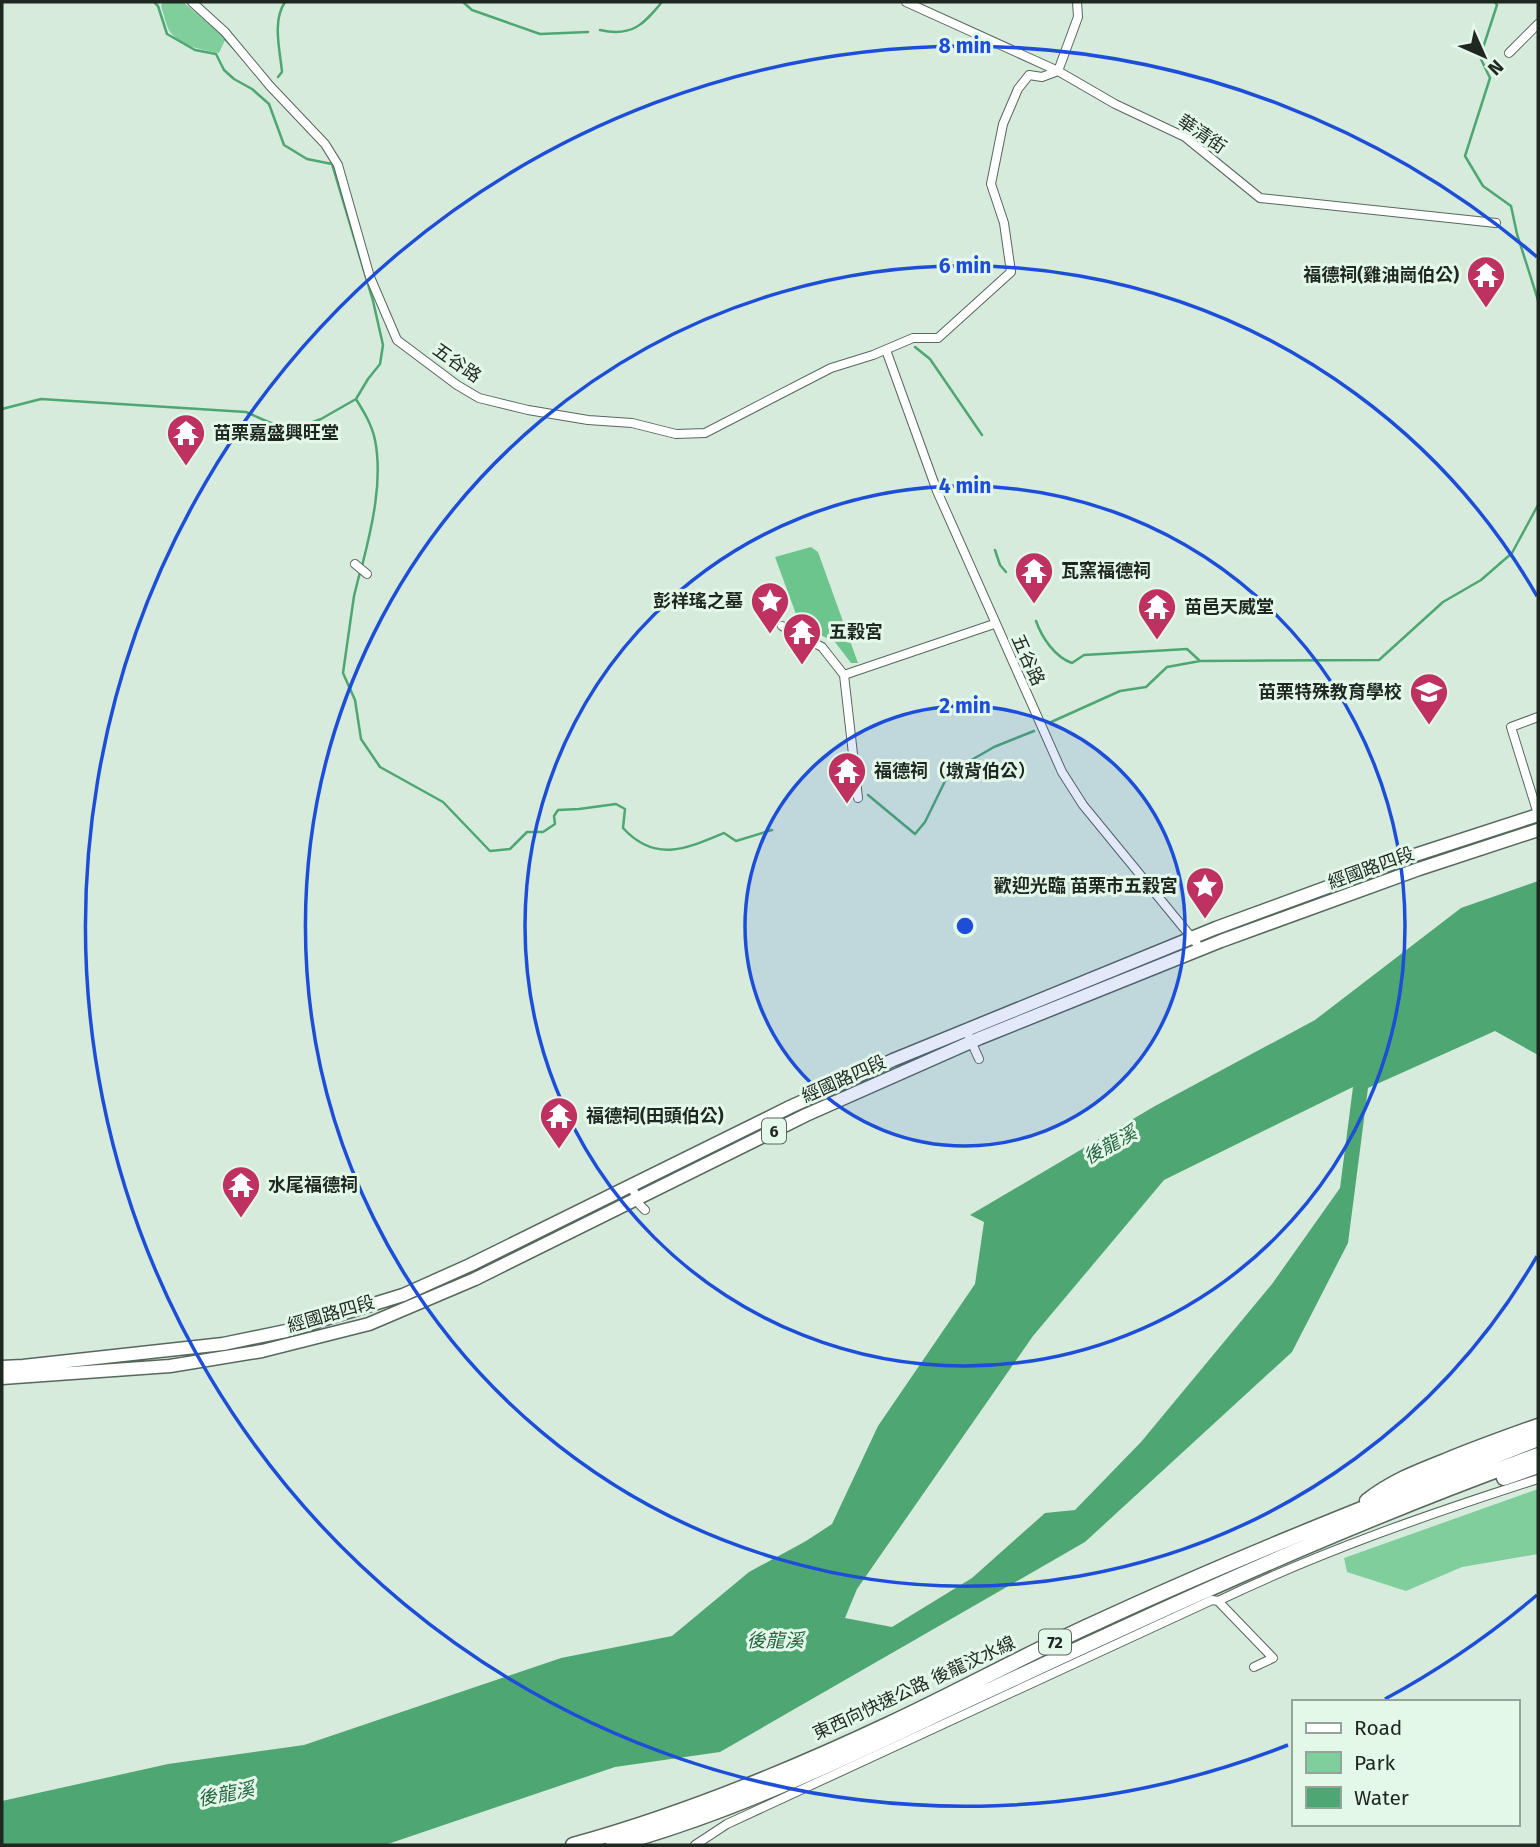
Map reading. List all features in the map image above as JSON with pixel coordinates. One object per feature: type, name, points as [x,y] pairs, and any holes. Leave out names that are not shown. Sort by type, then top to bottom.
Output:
[{"type":"highway","points":[[1357,1509],[1383,1488],[1402,1478],[1538,1426]]},
{"type":"highway","name":"東西向快速公路 後龍汶水線","points":[[573,1845],[671,1815],[768,1777],[888,1724],[1092,1624],[1357,1509],[1538,1439]]},
{"type":"highway","name":"東西向快速公路 後龍汶水線","points":[[613,1845],[677,1826],[773,1788],[1191,1596],[1389,1511],[1538,1455]]},
{"type":"highway","points":[[1389,1511],[1419,1508],[1538,1466]]},
{"type":"main road","name":"經國路四段","points":[[2,1378],[170,1366],[262,1351],[369,1324],[475,1279],[969,1036],[1193,937],[1415,855],[1538,815]]},
{"type":"main road","name":"經國路四段","points":[[2,1367],[223,1344],[286,1331],[403,1295],[470,1265],[790,1107],[1200,948],[1419,869],[1538,830]]},
{"type":"street","name":"五谷路","points":[[192,2],[225,32],[325,144],[338,165],[370,277],[397,340],[479,398],[528,411],[632,423],[676,434],[705,433],[831,368],[913,338],[938,338],[1011,272],[1004,223],[991,184],[998,141],[1018,89],[1029,75],[1042,77],[1058,71]]},
{"type":"street","name":"華清街","points":[[906,2],[1058,71],[1115,104],[1185,137],[1260,198],[1496,223]]},
{"type":"street","points":[[1058,71],[1078,17],[1077,2]]},
{"type":"street","points":[[1509,53],[1537,28]]},
{"type":"street","name":"五谷路","points":[[886,350],[937,491],[1062,772],[1083,805],[1200,948]]},
{"type":"street","points":[[355,564],[367,573]]},
{"type":"street","points":[[844,675],[994,624]]},
{"type":"street","points":[[782,625],[822,648],[844,675],[858,797]]},
{"type":"street","points":[[1538,717],[1511,727],[1538,815]]},
{"type":"street","points":[[969,1036],[979,1059]]},
{"type":"street","points":[[631,1185],[645,1210]]},
{"type":"street","points":[[695,1845],[727,1824],[1212,1600],[1218,1601],[1285,1569],[1413,1519],[1538,1479]]},
{"type":"street","points":[[1218,1601],[1273,1658],[1254,1667]]},
{"type":"green space","points":[[163,2],[183,2],[226,38],[219,53],[194,47],[176,38],[166,24],[161,6]]},
{"type":"green space","points":[[1538,1489],[1538,1554],[1462,1567],[1406,1591],[1347,1572],[1344,1558]]},
{"type":"shaded area","points":[[811,547],[818,552],[858,663],[851,663],[835,642],[800,625],[775,557]]},
{"type":"water","name":"後龍溪","points":[[1538,881],[1538,1055],[1495,1031],[1368,1088],[1348,1243],[1292,1352],[1085,1542],[720,1752],[615,1767],[385,1845],[2,1845],[2,1801],[168,1764],[304,1745],[561,1658],[672,1636],[749,1572],[832,1524],[878,1426],[975,1284],[984,1222],[970,1215],[1155,1106],[1315,1020],[1461,908]],"holes":[[[1353,1087],[1340,1188],[1272,1284],[1141,1442],[1075,1510],[1045,1513],[972,1578],[892,1627],[845,1618],[857,1589],[1033,1336],[1164,1180]]]},
{"type":"waterway","points":[[154,2],[158,6],[167,34],[195,50],[216,54],[224,70],[269,104],[284,145],[307,159],[332,164],[373,301],[383,345],[380,364],[356,399],[374,434],[378,471],[373,520],[362,566]]},
{"type":"waterway","points":[[278,77],[282,72],[278,27],[285,2]]},
{"type":"waterway","points":[[463,2],[472,10],[540,34],[588,32]]},
{"type":"waterway","points":[[600,30],[621,32],[636,27],[662,2]]},
{"type":"waterway","points":[[1495,2],[1497,5],[1480,57],[1490,78],[1465,156],[1483,186],[1511,206],[1538,300]]},
{"type":"waterway","points":[[225,39],[237,52]]},
{"type":"waterway","points":[[915,347],[930,359],[982,435]]},
{"type":"waterway","points":[[2,409],[41,399],[246,412],[289,431],[321,419],[356,399]]},
{"type":"waterway","points":[[1049,723],[1120,691],[1146,687],[1167,667],[1200,661],[1379,660],[1443,602],[1481,580],[1512,553],[1538,505]]},
{"type":"waterway","points":[[995,550],[1000,565],[1006,572]]},
{"type":"waterway","points":[[360,572],[343,673],[355,700],[361,739],[380,767],[443,802],[490,851],[510,849],[527,832],[543,832],[555,824],[554,816],[558,810],[616,804],[625,809],[623,828],[635,839],[659,849],[684,848],[724,833],[736,841],[772,830]]},
{"type":"waterway","points":[[1036,621],[1050,646],[1072,663],[1084,655],[1187,649],[1200,661]]},
{"type":"waterway","points":[[868,795],[915,834],[925,822],[949,773],[994,747],[1034,731]]},
{"type":"place","name":"福德祠(雞油崗伯公)","points":[[1486,309]]},
{"type":"place","name":"苗栗嘉盛興旺堂","points":[[186,467]]},
{"type":"place","name":"瓦窯福德祠","points":[[1034,605]]},
{"type":"place","name":"彭祥瑤之墓","points":[[770,635]]},
{"type":"place","name":"苗邑天威堂","points":[[1157,641]]},
{"type":"place","name":"五穀宮","points":[[802,666]]},
{"type":"place","name":"苗栗特殊教育學校","points":[[1429,726]]},
{"type":"place","name":"福德祠（墩背伯公）","points":[[847,805]]},
{"type":"place","name":"歡迎光臨 苗栗市五穀宮","points":[[1205,920]]},
{"type":"place","name":"福德祠(田頭伯公)","points":[[559,1150]]},
{"type":"place","name":"水尾福德祠","points":[[241,1219]]}]
